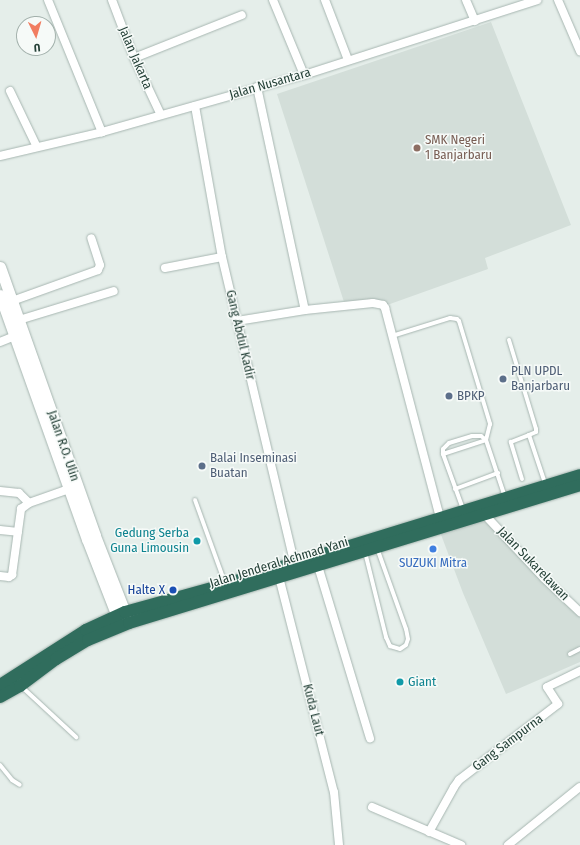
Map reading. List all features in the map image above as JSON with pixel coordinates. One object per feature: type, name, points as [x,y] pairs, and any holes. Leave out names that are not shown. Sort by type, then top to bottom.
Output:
[{"type":"highway","name":"Jalan Jenderal Achmad Yani","points":[[0,685],[86,630],[318,566],[376,548],[397,536],[440,518],[580,475]]},
{"type":"highway","name":"Jalan Jenderal Achmad Yani","points":[[0,697],[20,686],[56,659],[123,619],[294,562],[485,515],[580,485]]},
{"type":"main road","name":"Jalan R.O. Ulin","points":[[0,267],[91,537],[123,619]]},
{"type":"main road","name":"Jalan R.O. Ulin","points":[[0,295],[69,489],[91,537]]},
{"type":"street","points":[[48,0],[102,132]]},
{"type":"street","name":"Jalan Jakarta","points":[[112,0],[134,58],[161,115]]},
{"type":"street","points":[[274,0],[304,75]]},
{"type":"street","points":[[325,0],[348,60]]},
{"type":"street","points":[[466,0],[475,21]]},
{"type":"street","name":"Jalan Nusantara","points":[[0,156],[102,132],[304,75],[475,21],[534,0]]},
{"type":"street","points":[[558,0],[580,51]]},
{"type":"street","points":[[134,58],[242,15]]},
{"type":"street","points":[[257,88],[305,310]]},
{"type":"street","points":[[10,91],[38,147]]},
{"type":"street","name":"Gang Abdul Kadir","points":[[195,106],[222,257],[294,562]]},
{"type":"street","points":[[12,300],[98,270],[100,265],[91,238]]},
{"type":"street","points":[[165,268],[222,257]]},
{"type":"street","points":[[19,320],[114,291]]},
{"type":"street","points":[[237,321],[305,310],[379,304],[385,308],[440,518]]},
{"type":"street","points":[[0,342],[15,336]]},
{"type":"street","points":[[0,576],[11,577],[21,509],[29,503],[69,489]]},
{"type":"street","points":[[0,491],[19,493],[29,503]]},
{"type":"street","name":"Jalan Sukarelawan","points":[[485,515],[544,578],[580,612]]},
{"type":"street","points":[[0,530],[18,532]]},
{"type":"street","points":[[318,566],[370,738]]},
{"type":"street","name":"Kuda Laut","points":[[279,577],[332,785],[339,845]]},
{"type":"street","name":"Gang Sampurna","points":[[429,832],[454,787],[460,780],[558,704],[547,687],[580,671]]},
{"type":"street","points":[[508,845],[580,787]]},
{"type":"street","points":[[372,807],[461,845]]},
{"type":"lane","points":[[392,336],[450,318],[457,319],[459,321],[489,420],[489,430],[486,440]]},
{"type":"lane","points":[[509,340],[536,429],[536,432],[511,442],[522,478]]},
{"type":"lane","points":[[529,435],[546,486]]},
{"type":"lane","points":[[463,511],[442,454],[443,449],[449,443],[472,436],[481,436],[486,440],[506,498]]},
{"type":"lane","points":[[442,454],[486,440]]},
{"type":"lane","points":[[455,489],[498,473]]},
{"type":"lane","points":[[195,500],[226,584]]},
{"type":"lane","points":[[365,551],[386,637],[390,646],[400,649],[406,645],[408,639],[406,629],[376,548]]},
{"type":"lane","points":[[570,654],[580,649]]},
{"type":"lane","points":[[20,686],[76,737]]},
{"type":"lane","points":[[0,765],[12,780],[20,785]]},
{"type":"shaded area","name":"SMK Negeri 1 Banjarbaru","points":[[491,22],[571,225],[485,258],[488,269],[390,304],[344,302],[277,94]]},
{"type":"shaded area","points":[[487,520],[531,569],[580,616],[580,662],[506,694],[463,593],[440,532]]},
{"type":"place","name":"SMK Negeri 1 Banjarbaru","points":[[417,148]]},
{"type":"place","name":"PLN UPDL Banjarbaru","points":[[503,379]]},
{"type":"place","name":"BPKP","points":[[449,396]]},
{"type":"place","name":"Balai Inseminasi Buatan","points":[[202,466]]},
{"type":"place","name":"Gedung Serba Guna Limousin","points":[[197,541]]},
{"type":"place","name":"SUZUKI Mitra","points":[[433,549]]},
{"type":"place","name":"Halte X","points":[[173,590]]},
{"type":"place","name":"Giant","points":[[400,682]]}]
